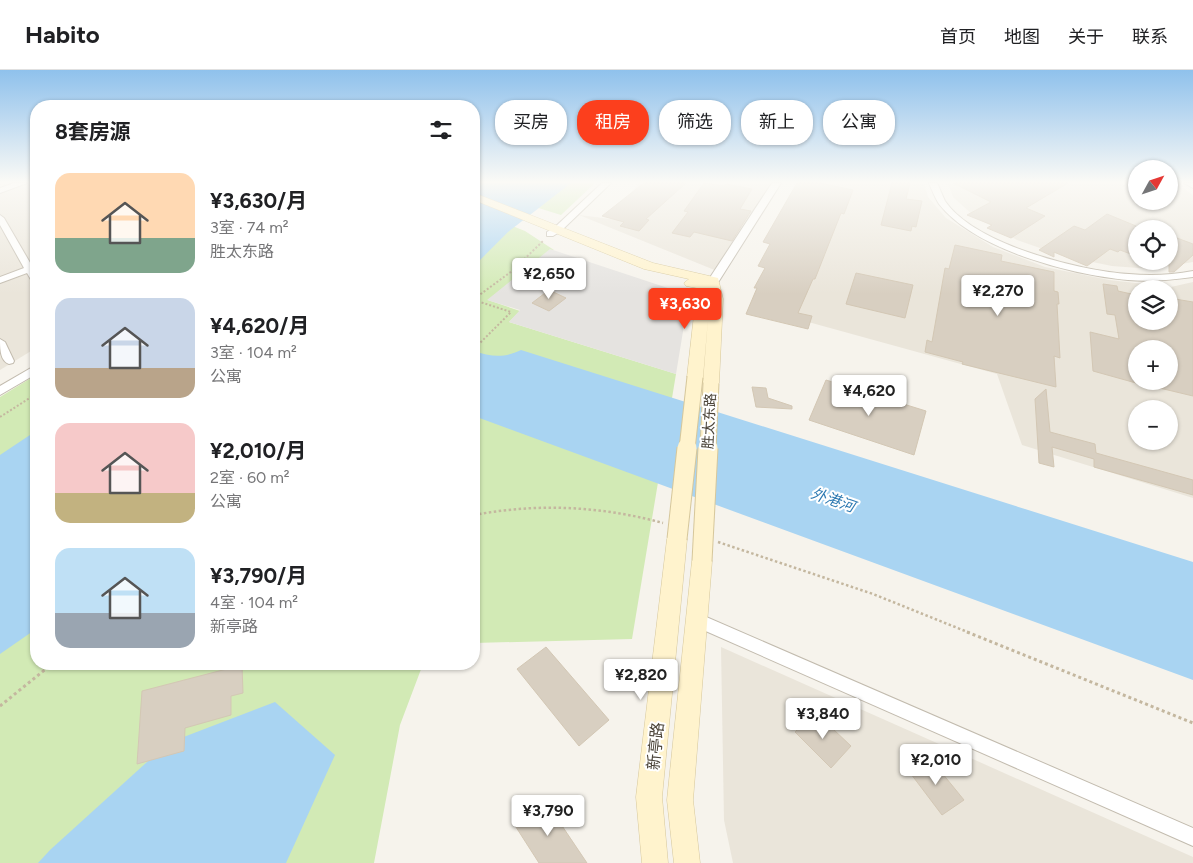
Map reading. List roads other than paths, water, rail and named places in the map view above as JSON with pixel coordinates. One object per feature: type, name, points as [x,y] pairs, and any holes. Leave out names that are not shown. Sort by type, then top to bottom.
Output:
[{"type":"main road","points":[[520,220],[649,266],[709,283]]},
{"type":"main road","points":[[527,220],[549,230]]},
{"type":"main road","name":"胜太东路","points":[[702,561],[703,380],[709,283]]},
{"type":"main road","name":"胜太东路","points":[[673,532],[703,380]]},
{"type":"main road","name":"新亭路","points":[[655,863],[650,797],[673,532]]},
{"type":"main road","name":"新亭路","points":[[687,863],[680,800],[702,561]]},
{"type":"street","points":[[549,230],[561,220]]},
{"type":"street","name":"胜太东路","points":[[709,283],[752,220]]},
{"type":"street","points":[[958,220],[997,243],[1050,263],[1110,275],[1167,279],[1193,274]]},
{"type":"street","points":[[0,280],[29,269],[3,230]]},
{"type":"street","points":[[0,342],[9,361]]},
{"type":"street","points":[[0,391],[30,373]]},
{"type":"street","points":[[697,620],[1193,837]]},
{"type":"water","points":[[480,220],[523,220],[508,232],[480,260]]},
{"type":"water","name":"外港河","points":[[521,350],[1193,562],[1193,680],[480,418],[480,352],[498,356]]},
{"type":"water","points":[[30,435],[30,633],[0,654],[0,455]]},
{"type":"water","points":[[275,702],[335,755],[286,863],[38,863],[168,743]]}]
